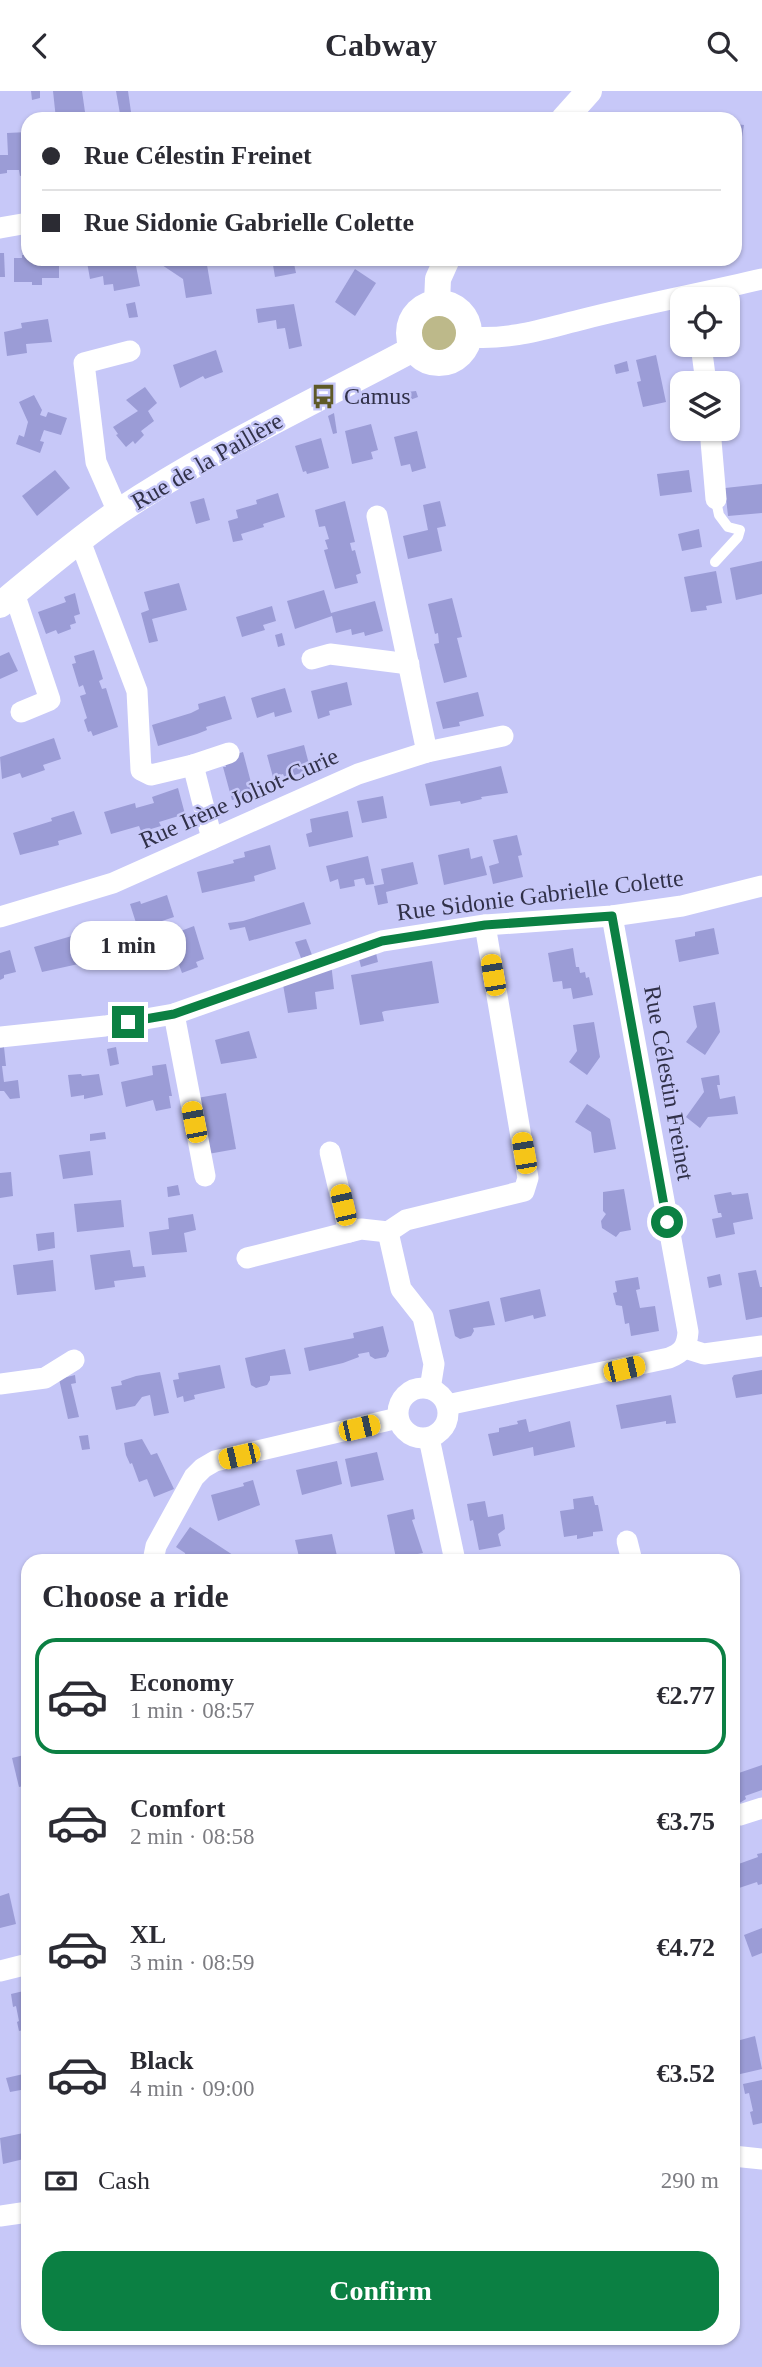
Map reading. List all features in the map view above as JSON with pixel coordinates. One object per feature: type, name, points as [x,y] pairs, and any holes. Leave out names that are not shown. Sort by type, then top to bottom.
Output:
[{"type":"street","points":[[570,112],[589,91]]},
{"type":"street","points":[[0,228],[21,224]]},
{"type":"street","points":[[437,303],[441,266]]},
{"type":"street","points":[[732,287],[762,279]]},
{"type":"street","points":[[468,337],[497,339],[670,302]]},
{"type":"street","points":[[437,303],[454,307],[461,313],[468,328],[468,337],[459,355],[450,361],[430,362],[414,349],[409,329],[412,320],[427,306],[437,303]]},
{"type":"street","name":"Rue de la Paillère","points":[[21,712],[50,700],[7,599],[118,512],[224,448],[414,349]]},
{"type":"street","points":[[118,512],[96,462],[84,363],[130,351]]},
{"type":"street","points":[[711,441],[715,498]]},
{"type":"street","points":[[377,516],[427,752]]},
{"type":"street","points":[[80,541],[137,691],[141,770],[151,775],[229,753]]},
{"type":"street","points":[[313,659],[330,654],[409,664]]},
{"type":"street","name":"Rue Irène Joliot-Curie","points":[[0,916],[113,883],[358,773],[427,752],[503,736]]},
{"type":"street","points":[[193,765],[212,839]]},
{"type":"street","name":"Rue Sidonie Gabrielle Colette","points":[[0,1037],[105,1026],[174,1014],[382,941],[485,925],[612,916],[692,904],[762,886]]},
{"type":"street","name":"Rue Célestin Freinet","points":[[612,916],[688,1332],[685,1348]]},
{"type":"street","points":[[247,1258],[361,1229],[388,1232],[406,1220],[524,1191],[528,1178],[485,925]]},
{"type":"street","points":[[174,1014],[205,1176]]},
{"type":"street","points":[[330,1152],[349,1232]]},
{"type":"street","points":[[388,1232],[401,1289],[424,1317],[434,1364],[430,1389]]},
{"type":"street","points":[[447,1405],[669,1359],[685,1348],[704,1354],[762,1346]]},
{"type":"street","points":[[0,1384],[45,1378],[74,1360]]},
{"type":"street","points":[[422,1387],[443,1398],[447,1405],[447,1421],[443,1429],[429,1438],[409,1434],[398,1418],[398,1409],[406,1394],[422,1387]]},
{"type":"street","points":[[154,1554],[156,1546],[194,1477],[215,1461],[398,1418]]},
{"type":"street","points":[[429,1438],[454,1554]]},
{"type":"street","points":[[740,1815],[762,1808]]},
{"type":"street","points":[[0,1971],[21,1966]]},
{"type":"street","points":[[740,2157],[762,2159]]},
{"type":"street","points":[[0,2216],[21,2213]]},
{"type":"lane","points":[[715,498],[719,515],[728,527],[740,530],[738,537],[715,562]]},
{"type":"shaded area","points":[[438,312],[447,313],[454,318],[459,325],[459,343],[454,350],[447,355],[438,356],[429,355],[422,350],[417,343],[416,334],[417,325],[422,318],[429,313]]},
{"type":"building","points":[[31,91],[40,91],[40,98],[32,100]]},
{"type":"building","points":[[53,91],[82,91],[85,112],[55,112]]},
{"type":"building","points":[[116,91],[128,91],[131,112],[120,112]]},
{"type":"building","points":[[21,132],[21,176],[19,170],[7,170],[7,173],[0,174],[0,155],[8,155],[7,133]]},
{"type":"building","points":[[0,253],[4,253],[5,277],[0,277]]},
{"type":"building","points":[[14,258],[21,258],[21,266],[59,266],[59,278],[42,278],[42,285],[14,282]]},
{"type":"building","points":[[88,266],[136,266],[140,286],[114,291],[113,284],[104,285],[103,276],[90,279]]},
{"type":"building","points":[[164,266],[207,266],[212,294],[186,298],[183,279]]},
{"type":"building","points":[[273,266],[294,266],[296,273],[275,277]]},
{"type":"building","points":[[355,269],[376,283],[355,316],[335,302]]},
{"type":"building","points":[[135,302],[138,317],[129,318],[126,304]]},
{"type":"building","points":[[294,304],[302,346],[289,349],[285,328],[277,329],[276,320],[258,323],[256,309]]},
{"type":"building","points":[[48,319],[52,342],[26,344],[27,353],[7,356],[4,332],[22,328],[21,323]]},
{"type":"building","points":[[216,350],[223,372],[205,379],[203,376],[180,388],[173,365]]},
{"type":"building","points":[[656,355],[666,402],[643,407],[637,382],[641,381],[636,360]]},
{"type":"building","points":[[627,361],[629,371],[616,374],[614,365]]},
{"type":"building","points":[[145,387],[157,403],[148,411],[154,421],[141,431],[144,435],[135,444],[133,441],[126,447],[113,427],[138,411],[126,400]]},
{"type":"building","points":[[416,391],[418,397],[410,400],[407,392]]},
{"type":"building","points":[[34,395],[42,410],[40,415],[46,417],[48,412],[67,418],[61,435],[44,430],[40,453],[16,444],[19,435],[24,437],[28,422],[19,402]]},
{"type":"building","points":[[334,413],[337,433],[333,434],[328,416]]},
{"type":"building","points":[[371,424],[378,450],[371,452],[373,459],[352,464],[345,431]]},
{"type":"building","points":[[417,431],[426,468],[412,472],[410,464],[401,466],[394,437]]},
{"type":"building","points":[[321,438],[329,468],[307,474],[306,471],[303,472],[295,446]]},
{"type":"building","points":[[55,470],[70,488],[37,516],[22,496]]},
{"type":"building","points":[[689,470],[692,492],[660,496],[657,474]]},
{"type":"building","points":[[762,484],[762,513],[728,516],[725,488]]},
{"type":"building","points":[[278,493],[285,517],[241,534],[243,540],[233,542],[228,521],[238,518],[236,510],[257,504],[256,500]]},
{"type":"building","points":[[204,498],[210,520],[196,524],[190,502]]},
{"type":"building","points":[[345,501],[355,542],[350,543],[352,551],[355,550],[361,573],[356,575],[358,583],[335,589],[324,550],[328,549],[325,540],[329,539],[325,526],[319,527],[315,510]]},
{"type":"building","points":[[440,501],[446,526],[437,528],[442,551],[408,559],[403,536],[428,530],[423,505]]},
{"type":"building","points":[[699,529],[702,547],[682,551],[678,534]]},
{"type":"building","points":[[762,561],[762,594],[736,600],[730,568]]},
{"type":"building","points":[[716,571],[722,603],[706,606],[707,610],[691,612],[684,577]]},
{"type":"building","points":[[179,583],[187,610],[152,619],[158,641],[149,643],[141,613],[149,610],[144,592]]},
{"type":"building","points":[[324,590],[331,613],[375,601],[383,631],[365,636],[364,632],[352,635],[351,629],[336,633],[332,616],[295,629],[287,601]]},
{"type":"building","points":[[75,593],[80,614],[74,616],[76,623],[70,625],[71,629],[58,634],[56,630],[46,634],[38,612],[66,602],[64,597]]},
{"type":"building","points":[[452,598],[462,637],[457,638],[467,677],[444,683],[434,644],[439,643],[438,633],[435,634],[428,604]]},
{"type":"building","points":[[272,606],[276,621],[263,625],[265,630],[242,637],[236,617]]},
{"type":"building","points":[[282,633],[285,645],[278,647],[275,635]]},
{"type":"building","points":[[94,650],[103,679],[99,681],[102,689],[106,688],[118,727],[93,736],[91,731],[88,732],[84,720],[87,718],[80,696],[86,694],[83,685],[79,687],[72,664],[76,663],[74,656]]},
{"type":"building","points":[[9,652],[18,671],[0,679],[0,656]]},
{"type":"building","points":[[347,682],[352,705],[329,711],[330,715],[318,719],[311,691]]},
{"type":"building","points":[[285,688],[292,712],[275,717],[274,712],[257,718],[251,698]]},
{"type":"building","points":[[478,692],[484,716],[459,722],[460,726],[443,729],[436,702]]},
{"type":"building","points":[[225,696],[232,719],[158,746],[152,725],[191,713],[199,709],[198,704]]},
{"type":"building","points":[[54,738],[61,759],[43,765],[45,770],[22,778],[20,773],[2,779],[0,757]]},
{"type":"building","points":[[304,745],[310,768],[285,778],[283,774],[273,777],[267,755]]},
{"type":"building","points":[[243,752],[254,794],[232,800],[223,767],[226,767],[224,758]]},
{"type":"building","points":[[501,766],[508,793],[481,797],[482,799],[461,804],[460,801],[430,806],[425,784]]},
{"type":"building","points":[[178,788],[185,814],[159,822],[161,826],[151,829],[141,831],[139,826],[111,834],[104,812],[135,803],[136,808],[154,803],[152,797]]},
{"type":"building","points":[[383,796],[387,818],[362,823],[357,801]]},
{"type":"building","points":[[74,811],[82,834],[58,841],[59,845],[20,855],[13,833]]},
{"type":"building","points":[[348,811],[353,837],[309,847],[306,834],[312,832],[310,819]]},
{"type":"building","points":[[517,835],[522,855],[518,856],[523,877],[493,884],[489,866],[499,863],[493,840]]},
{"type":"building","points":[[270,845],[276,869],[254,876],[255,881],[202,893],[197,872],[234,863],[233,860],[245,857],[244,852]]},
{"type":"building","points":[[469,848],[471,859],[482,856],[487,875],[444,885],[438,855]]},
{"type":"building","points":[[368,856],[374,884],[366,885],[364,878],[354,880],[355,886],[340,889],[338,879],[330,882],[326,866]]},
{"type":"building","points":[[413,862],[418,884],[386,892],[388,903],[378,905],[374,886],[384,884],[381,869]]},
{"type":"building","points":[[167,895],[174,917],[138,929],[130,904],[140,901],[141,904]]},
{"type":"building","points":[[304,902],[311,924],[249,941],[245,927],[230,930],[228,923]]},
{"type":"building","points":[[113,924],[119,947],[82,960],[83,963],[42,972],[34,947]]},
{"type":"building","points":[[194,926],[204,959],[196,962],[198,967],[182,973],[178,962],[181,954],[178,943],[173,944],[170,935]]},
{"type":"building","points":[[714,928],[719,954],[679,962],[675,940]]},
{"type":"building","points":[[306,939],[312,955],[301,958],[295,942]]},
{"type":"building","points":[[573,948],[576,967],[579,967],[580,973],[585,972],[586,978],[589,977],[593,995],[573,999],[571,988],[563,989],[562,981],[553,982],[548,953]]},
{"type":"building","points":[[10,950],[16,972],[4,975],[0,980],[0,953]]},
{"type":"building","points":[[376,953],[378,962],[361,967],[359,959]]},
{"type":"building","points":[[432,961],[439,1003],[385,1011],[382,1012],[384,1021],[360,1025],[351,975]]},
{"type":"building","points":[[331,963],[334,989],[315,992],[317,1009],[288,1013],[282,979]]},
{"type":"building","points":[[715,1002],[720,1032],[705,1055],[686,1042],[697,1027],[693,1006]]},
{"type":"building","points":[[594,1022],[600,1057],[587,1075],[569,1062],[577,1051],[573,1025]]},
{"type":"building","points":[[249,1031],[257,1058],[221,1064],[215,1040]]},
{"type":"building","points":[[4,1047],[4,1082],[18,1080],[20,1098],[10,1099],[4,1091],[0,1091],[0,1048]]},
{"type":"building","points":[[116,1047],[119,1064],[110,1066],[107,1049]]},
{"type":"building","points":[[166,1064],[172,1096],[169,1096],[171,1108],[156,1111],[153,1100],[126,1107],[121,1082],[153,1075],[152,1066]]},
{"type":"building","points":[[99,1074],[103,1095],[84,1099],[84,1095],[71,1097],[68,1075]]},
{"type":"building","points":[[719,1075],[720,1085],[717,1085],[720,1099],[735,1096],[738,1114],[708,1117],[700,1128],[686,1117],[704,1092],[701,1078]]},
{"type":"building","points":[[226,1093],[236,1149],[208,1154],[197,1098]]},
{"type":"building","points":[[587,1104],[610,1119],[616,1149],[594,1153],[591,1132],[575,1122]]},
{"type":"building","points":[[105,1132],[106,1139],[90,1141],[90,1134]]},
{"type":"building","points":[[90,1151],[93,1175],[63,1179],[59,1155]]},
{"type":"building","points":[[11,1172],[13,1196],[0,1198],[0,1173]]},
{"type":"building","points":[[178,1185],[180,1195],[168,1197],[167,1187]]},
{"type":"building","points":[[624,1189],[631,1230],[620,1232],[616,1237],[602,1228],[601,1221],[606,1214],[603,1211],[603,1192]]},
{"type":"building","points":[[731,1192],[732,1195],[748,1193],[753,1219],[733,1223],[735,1234],[716,1238],[712,1219],[722,1217],[721,1213],[718,1213],[714,1195]]},
{"type":"building","points":[[121,1200],[124,1227],[77,1232],[74,1204]]},
{"type":"building","points":[[193,1214],[196,1230],[184,1233],[187,1252],[152,1255],[149,1232],[169,1229],[168,1218]]},
{"type":"building","points":[[54,1232],[55,1248],[38,1251],[36,1234]]},
{"type":"building","points":[[130,1250],[133,1267],[144,1266],[146,1277],[114,1281],[115,1287],[95,1290],[90,1255]]},
{"type":"building","points":[[53,1260],[56,1291],[17,1295],[13,1265]]},
{"type":"building","points":[[756,1270],[762,1287],[762,1317],[746,1320],[738,1273]]},
{"type":"building","points":[[720,1274],[722,1285],[709,1288],[707,1277]]},
{"type":"building","points":[[638,1277],[640,1289],[636,1290],[640,1308],[655,1306],[659,1331],[631,1336],[629,1323],[625,1324],[622,1306],[616,1305],[613,1293],[617,1292],[615,1281]]},
{"type":"building","points":[[540,1289],[546,1316],[534,1319],[533,1315],[505,1322],[500,1298]]},
{"type":"building","points":[[489,1301],[495,1325],[473,1328],[471,1336],[460,1339],[455,1336],[449,1310]]},
{"type":"building","points":[[383,1326],[389,1351],[386,1357],[375,1359],[369,1352],[358,1354],[359,1357],[343,1363],[309,1371],[304,1348],[354,1338],[353,1333]]},
{"type":"building","points":[[285,1349],[291,1374],[270,1376],[267,1385],[256,1388],[251,1385],[245,1358]]},
{"type":"building","points":[[220,1365],[225,1388],[194,1395],[195,1399],[184,1402],[183,1396],[177,1398],[173,1380],[179,1379],[178,1373]]},
{"type":"building","points":[[762,1370],[762,1394],[736,1398],[732,1378],[734,1375]]},
{"type":"building","points":[[160,1372],[169,1413],[154,1416],[150,1395],[142,1397],[135,1406],[116,1410],[111,1387],[122,1385],[121,1381],[136,1376]]},
{"type":"building","points":[[75,1375],[76,1383],[71,1384],[79,1417],[68,1419],[59,1379]]},
{"type":"building","points":[[671,1395],[676,1423],[666,1424],[666,1421],[621,1429],[616,1405]]},
{"type":"building","points":[[526,1419],[529,1432],[570,1421],[575,1447],[534,1456],[533,1447],[493,1456],[488,1434],[499,1432],[499,1428],[518,1424],[517,1421]]},
{"type":"building","points":[[88,1435],[90,1449],[82,1450],[79,1436]]},
{"type":"building","points":[[142,1439],[151,1455],[157,1453],[174,1489],[154,1497],[147,1479],[139,1482],[126,1455],[124,1443]]},
{"type":"building","points":[[377,1452],[384,1480],[351,1487],[345,1459]]},
{"type":"building","points":[[337,1461],[342,1484],[302,1495],[296,1470]]},
{"type":"building","points":[[253,1480],[260,1505],[218,1521],[211,1495],[244,1486],[243,1483]]},
{"type":"building","points":[[593,1496],[595,1505],[598,1505],[603,1531],[577,1539],[577,1535],[564,1537],[560,1511],[574,1509],[573,1499]]},
{"type":"building","points":[[485,1501],[488,1517],[503,1514],[505,1529],[498,1534],[501,1546],[479,1550],[467,1504]]},
{"type":"building","points":[[413,1509],[415,1519],[412,1520],[423,1553],[395,1554],[387,1515]]},
{"type":"building","points":[[190,1527],[231,1554],[185,1554],[176,1547]]},
{"type":"building","points":[[332,1534],[337,1554],[298,1554],[295,1540]]},
{"type":"building","points":[[21,1756],[21,1787],[19,1787],[12,1758]]},
{"type":"building","points":[[762,1765],[762,1790],[745,1796],[746,1799],[740,1803],[740,1773]]},
{"type":"building","points":[[762,1853],[762,1884],[758,1885],[757,1882],[740,1888],[740,1863],[758,1857],[757,1854]]},
{"type":"building","points":[[9,1893],[16,1924],[0,1928],[0,1896]]},
{"type":"building","points":[[762,1928],[762,1953],[752,1957],[744,1935]]},
{"type":"building","points":[[21,1992],[21,2031],[19,2031],[16,2006],[13,2007],[11,1994]]},
{"type":"building","points":[[755,2036],[762,2069],[740,2074],[740,2040]]},
{"type":"building","points":[[21,2075],[21,2090],[10,2092],[6,2078]]},
{"type":"building","points":[[762,2080],[762,2123],[753,2125],[749,2093],[745,2094],[743,2084]]},
{"type":"building","points":[[21,2134],[21,2160],[3,2164],[0,2138]]},
{"type":"place","name":"Camus","points":[[324,396]]},
{"type":"route","points":[[128,1022],[174,1014],[382,941],[485,925],[612,916],[667,1222]]}]
